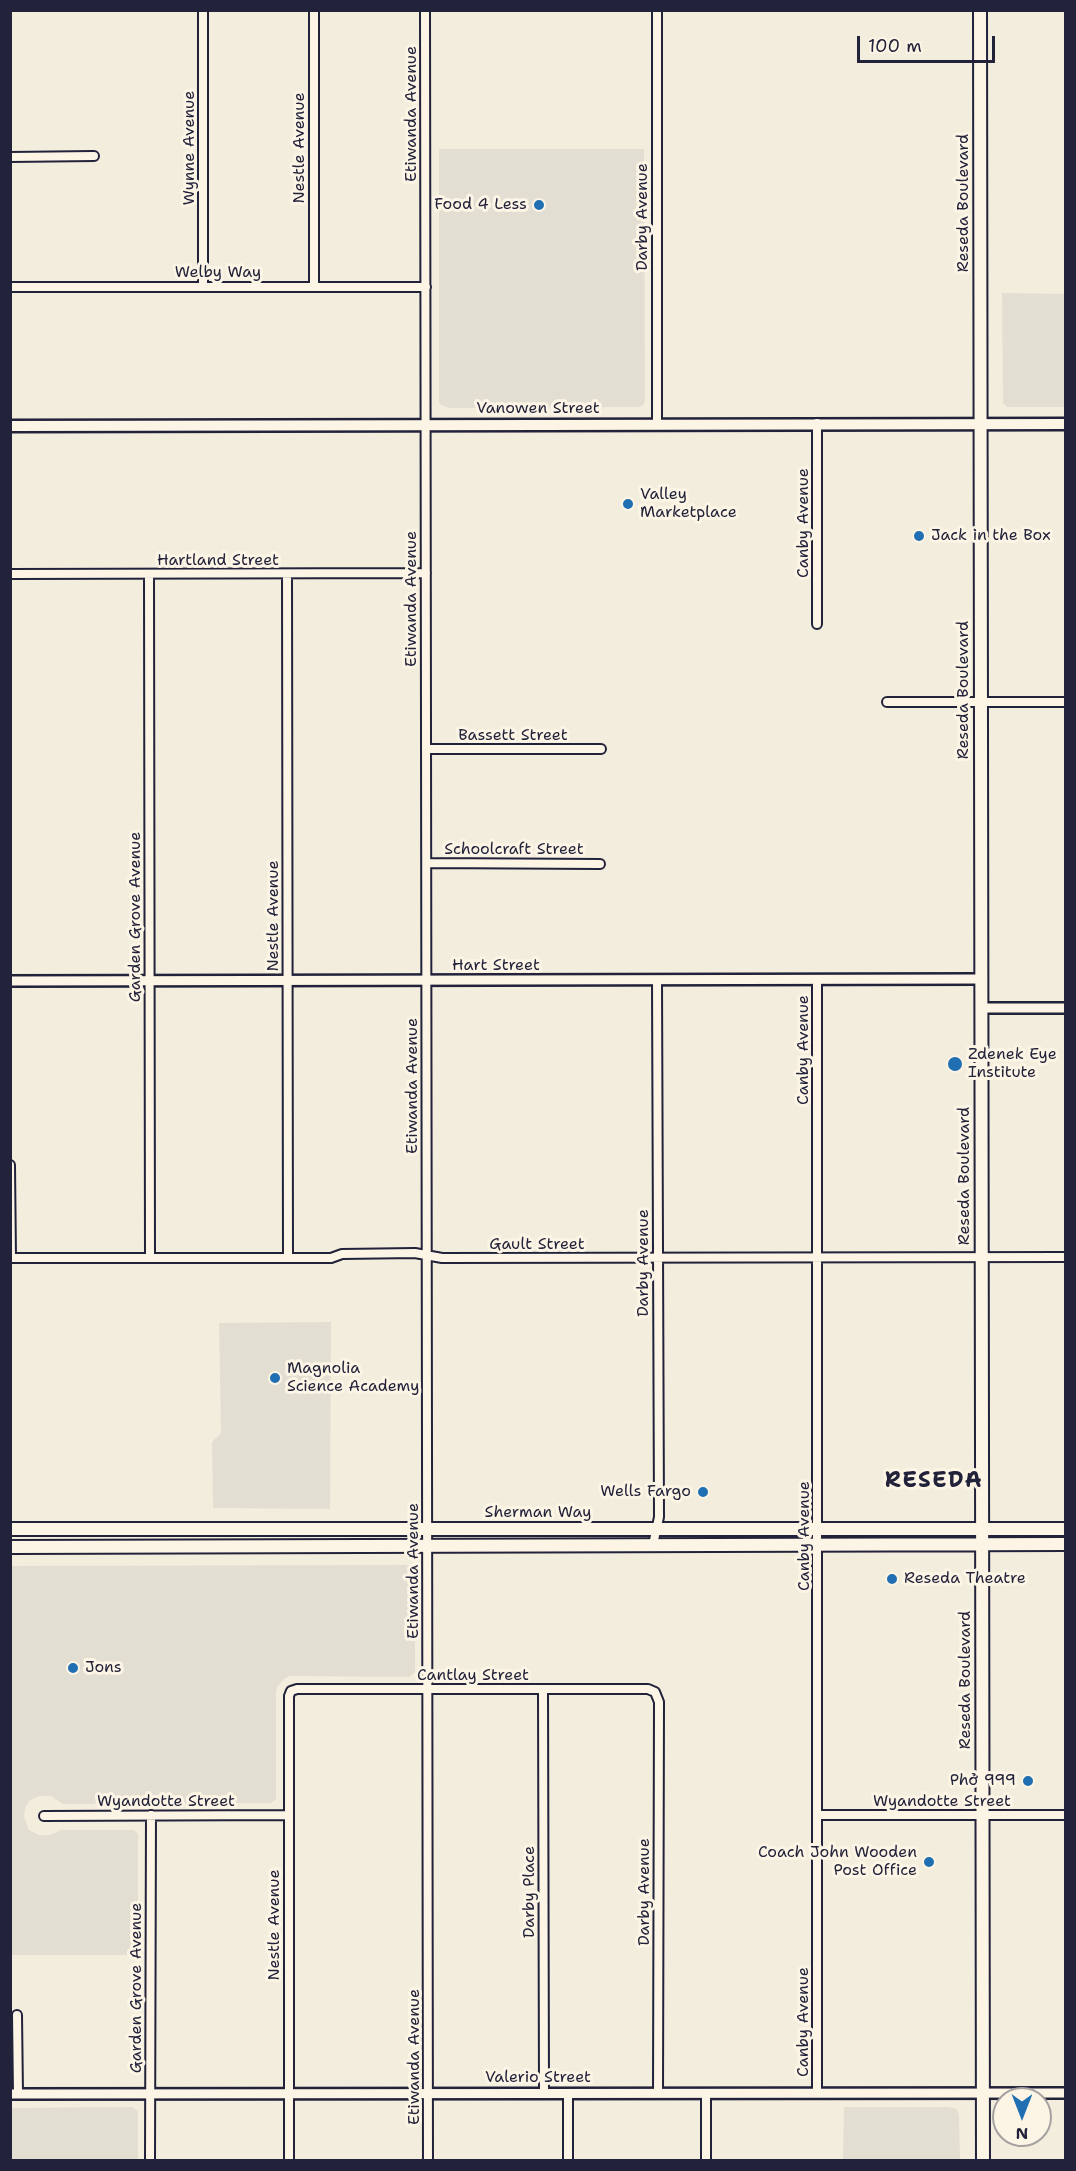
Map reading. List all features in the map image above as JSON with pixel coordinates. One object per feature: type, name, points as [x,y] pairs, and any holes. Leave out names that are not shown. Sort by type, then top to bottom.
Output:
[{"type":"main road","name":"Reseda Boulevard","points":[[980,10],[983,2160]]},
{"type":"main road","name":"Vanowen Street","points":[[10,426],[1065,424]]},
{"type":"main road","name":"Sherman Way","points":[[10,1529],[1065,1529]]},
{"type":"main road","name":"Sherman Way","points":[[10,1547],[1065,1544]]},
{"type":"street","name":"Wynne Avenue","points":[[203,10],[203,286]]},
{"type":"street","name":"Nestle Avenue","points":[[314,10],[314,286]]},
{"type":"street","name":"Etiwanda Avenue","points":[[425,10],[428,2160]]},
{"type":"street","name":"Darby Avenue","points":[[657,10],[657,424]]},
{"type":"street","points":[[10,157],[94,156]]},
{"type":"street","name":"Welby Way","points":[[10,287],[426,287]]},
{"type":"street","name":"Canby Avenue","points":[[817,624],[818,423]]},
{"type":"street","name":"Hartland Street","points":[[10,574],[426,573]]},
{"type":"street","name":"Garden Grove Avenue","points":[[149,574],[150,1258]]},
{"type":"street","name":"Nestle Avenue","points":[[287,574],[288,1258]]},
{"type":"street","points":[[887,702],[1065,702]]},
{"type":"street","name":"Bassett Street","points":[[426,749],[601,749]]},
{"type":"street","name":"Schoolcraft Street","points":[[427,863],[600,864]]},
{"type":"street","name":"Hart Street","points":[[10,981],[981,979]]},
{"type":"street","name":"Darby Avenue","points":[[653,1545],[657,1530],[657,980]]},
{"type":"street","name":"Canby Avenue","points":[[817,980],[818,2092]]},
{"type":"street","points":[[981,1008],[1065,1008]]},
{"type":"street","points":[[10,1165],[11,1258]]},
{"type":"street","name":"Gault Street","points":[[11,1258],[331,1258],[342,1254],[415,1253],[442,1258],[1065,1257]]},
{"type":"street","name":"Cantlay Street","points":[[291,1691],[297,1689],[648,1689],[655,1692]]},
{"type":"street","name":"Darby Place","points":[[543,1690],[544,2093]]},
{"type":"street","name":"Nestle Avenue","points":[[290,2160],[288,1815],[289,1696],[291,1691]]},
{"type":"street","name":"Darby Avenue","points":[[655,1692],[659,1702],[658,2093]]},
{"type":"street","name":"Garden Grove Avenue","points":[[150,2160],[151,1815]]},
{"type":"street","name":"Wyandotte Street","points":[[44,1816],[288,1815]]},
{"type":"street","name":"Wyandotte Street","points":[[818,1815],[1065,1815]]},
{"type":"street","points":[[14,2094],[17,2015]]},
{"type":"street","points":[[568,2093],[568,2160]]},
{"type":"street","points":[[706,2093],[706,2160]]},
{"type":"street","name":"Valerio Street","points":[[14,2094],[1065,2093]]},
{"type":"shaded area","points":[[439,149],[644,149],[645,401],[643,405],[640,407],[450,408],[441,405],[439,401]]},
{"type":"shaded area","points":[[1002,293],[1065,294],[1065,407],[1007,407],[1003,403]]},
{"type":"shaded area","name":"Magnolia Science Academy","points":[[331,1322],[330,1509],[213,1508],[212,1442],[221,1433],[219,1323]]},
{"type":"shaded area","points":[[409,1565],[415,1570],[415,1672],[409,1677],[290,1676],[284,1679],[277,1687],[276,1693],[276,1799],[271,1803],[63,1804],[51,1796],[40,1796],[30,1800],[25,1808],[24,1817],[29,1830],[39,1835],[50,1835],[61,1830],[134,1830],[138,1834],[138,1955],[11,1955],[12,1566]]},
{"type":"shaded area","points":[[133,2107],[138,2112],[138,2160],[11,2160],[11,2108]]},
{"type":"shaded area","points":[[844,2107],[949,2107],[956,2109],[959,2114],[960,2160],[843,2160]]},
{"type":"place","name":"Food 4 Less","points":[[539,205]]},
{"type":"place","name":"Valley Marketplace","points":[[628,504]]},
{"type":"place","name":"Jack in the Box","points":[[919,536]]},
{"type":"place","name":"Zdenek Eye Institute","points":[[955,1064]]},
{"type":"place","name":"Magnolia Science Academy","points":[[275,1378]]},
{"type":"place","name":"Wells Fargo","points":[[703,1492]]},
{"type":"place","name":"Reseda Theatre","points":[[892,1579]]},
{"type":"place","name":"Jons","points":[[73,1668]]},
{"type":"place","name":"Phở 999","points":[[1028,1781]]},
{"type":"place","name":"Coach John Wooden Post Office","points":[[929,1862]]},
{"type":"district","name":"RESEDA","points":[[934,1481]]}]
